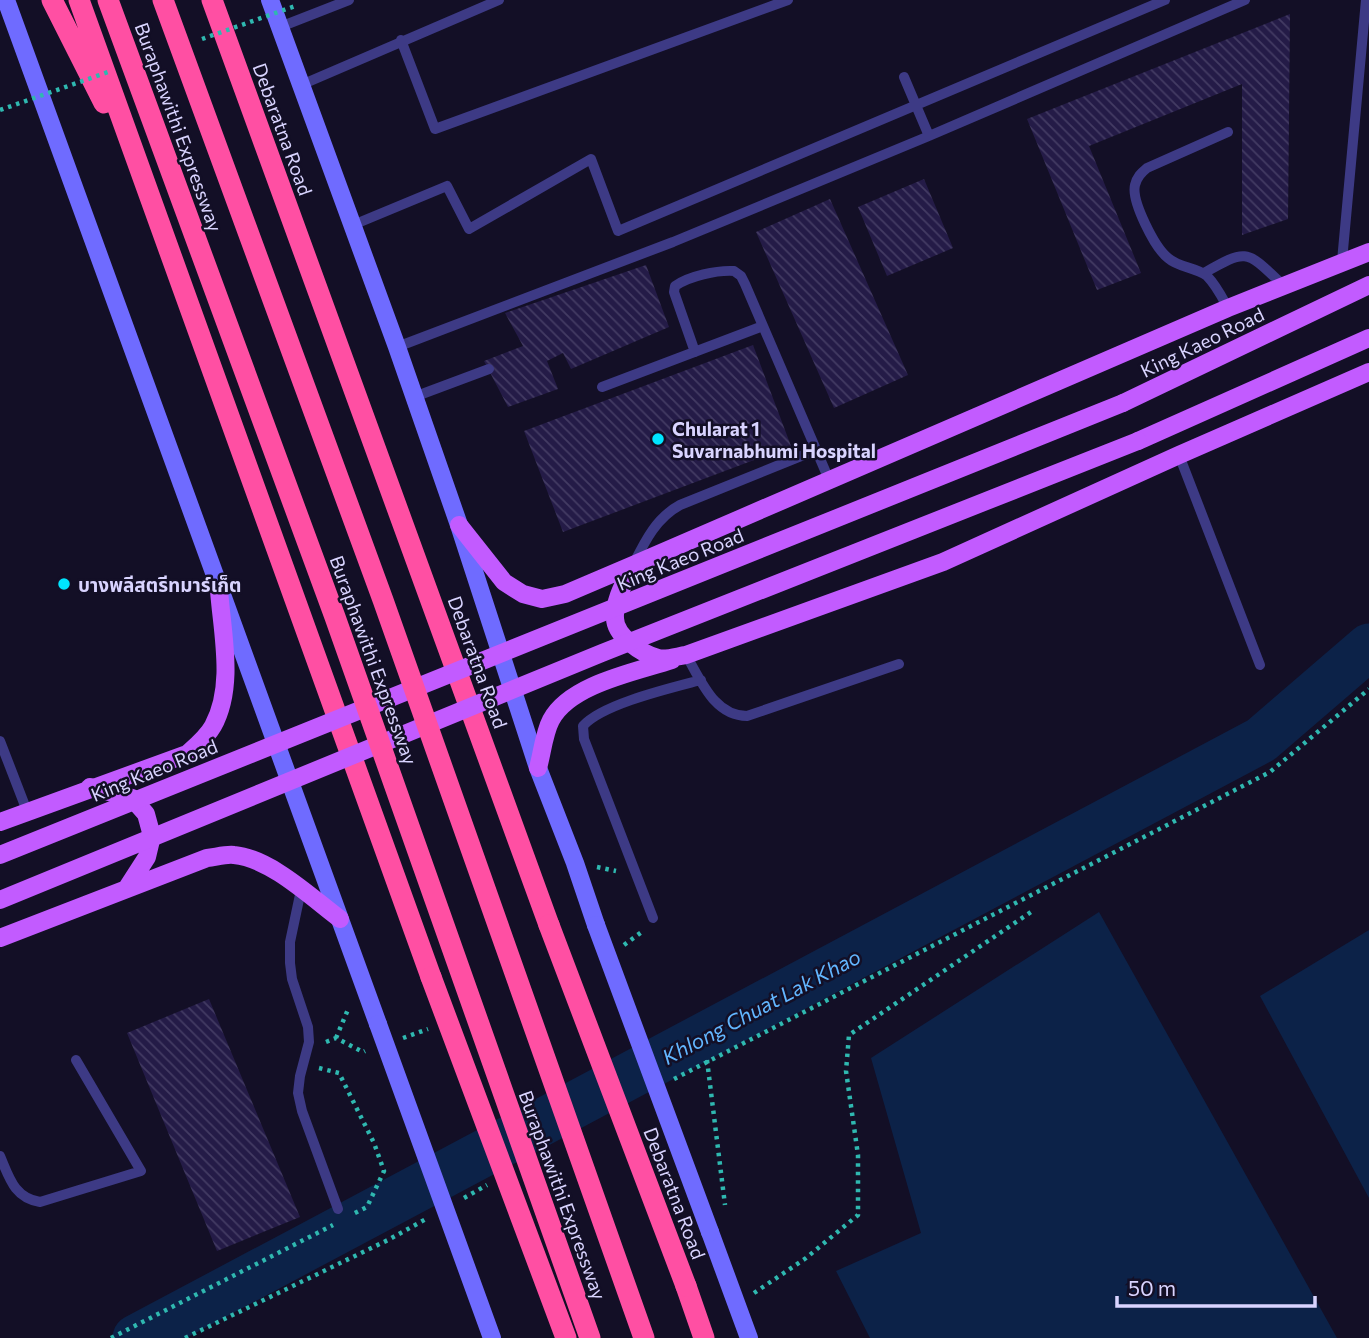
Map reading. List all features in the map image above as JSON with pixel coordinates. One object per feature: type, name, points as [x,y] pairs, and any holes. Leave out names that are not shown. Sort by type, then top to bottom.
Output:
[{"type":"highway","points":[[52,0],[94,86],[131,151]]},
{"type":"highway","points":[[79,0],[131,151],[431,977],[566,1338]]},
{"type":"highway","name":"Buraphawithi Expressway","points":[[108,0],[330,604],[590,1338]]},
{"type":"highway","name":"Buraphawithi Expressway","points":[[163,0],[383,600],[644,1338]]},
{"type":"highway","name":"Debaratna Road","points":[[212,0],[549,925],[704,1338]]},
{"type":"highway","points":[[226,0],[249,100]]},
{"type":"main road","name":"Debaratna Road","points":[[270,0],[397,347],[459,525],[538,768],[749,1338]]},
{"type":"main road","points":[[6,12],[492,1338]]},
{"type":"main road","points":[[459,525],[504,582],[523,594],[542,599],[565,594],[830,482],[1228,307],[1369,252]]},
{"type":"main road","name":"King Kaeo Road","points":[[0,855],[1123,403],[1369,285]]},
{"type":"main road","points":[[0,900],[601,653],[1138,441],[1369,338]]},
{"type":"main road","points":[[538,768],[550,720],[567,700],[595,685],[943,562],[1369,372]]},
{"type":"main road","points":[[633,565],[617,598],[615,621],[619,631],[638,648],[659,659],[686,655]]},
{"type":"main road","points":[[0,821],[187,754],[213,726],[226,677],[219,590]]},
{"type":"main road","points":[[90,787],[132,798],[146,814],[152,836],[147,857],[127,888]]},
{"type":"main road","points":[[0,938],[207,858],[233,854],[273,869],[340,919]]},
{"type":"lane","points":[[280,27],[349,0]]},
{"type":"lane","points":[[301,85],[499,0]]},
{"type":"lane","points":[[401,40],[435,129],[788,0]]},
{"type":"lane","points":[[353,225],[447,186],[469,229],[590,159],[618,231],[1165,0]]},
{"type":"lane","points":[[397,347],[673,242],[1245,0]]},
{"type":"lane","points":[[1342,261],[1366,0]]},
{"type":"lane","points":[[904,77],[929,135]]},
{"type":"lane","points":[[1228,132],[1147,168],[1139,174],[1134,187],[1135,198],[1145,222],[1166,257],[1176,265],[1204,273],[1214,283],[1228,307]]},
{"type":"lane","points":[[1204,273],[1235,256],[1248,256],[1260,262],[1283,285]]},
{"type":"lane","points":[[695,352],[674,292],[675,286],[724,271],[734,271],[741,276],[830,482]]},
{"type":"lane","points":[[602,387],[763,326]]},
{"type":"lane","points":[[414,397],[489,369]]},
{"type":"lane","points":[[633,565],[644,542],[667,512],[816,450]]},
{"type":"lane","points":[[1179,455],[1261,665]]},
{"type":"lane","points":[[686,655],[719,706],[734,716],[747,716],[899,664]]},
{"type":"lane","points":[[653,918],[584,739],[583,726],[591,717],[656,692],[701,680]]},
{"type":"lane","points":[[0,741],[27,811]]},
{"type":"lane","points":[[301,890],[290,942],[289,963],[308,1027],[309,1042],[298,1093],[338,1209]]},
{"type":"lane","points":[[0,1156],[17,1192],[35,1202],[141,1171],[76,1060]]},
{"type":"path","points":[[671,1080],[1270,772],[1369,689]]},
{"type":"path","points":[[737,1304],[806,1258],[858,1215],[858,1155],[846,1071],[849,1035],[1031,912]]},
{"type":"path","points":[[707,1060],[725,1209]]},
{"type":"path","points":[[459,1200],[494,1180]]},
{"type":"path","points":[[111,1338],[367,1207]]},
{"type":"path","points":[[185,1338],[388,1240],[435,1214]]},
{"type":"water","points":[[1099,912],[1337,1338],[870,1338],[836,1271],[921,1233],[871,1058]]},
{"type":"water","points":[[1369,930],[1369,1198],[1260,996]]},
{"type":"building","points":[[1290,14],[1288,219],[1242,235],[1242,84],[1089,146],[1141,273],[1097,290],[1027,119]]},
{"type":"building","points":[[924,179],[953,248],[887,276],[858,207]]},
{"type":"building","points":[[830,199],[908,375],[834,408],[756,232]]},
{"type":"building","points":[[646,265],[669,327],[571,369],[563,353],[547,361],[558,389],[508,407],[484,361],[523,346],[505,313]]},
{"type":"building","name":"Chularat 1 Suvarnabhumi Hospital","points":[[753,345],[791,446],[563,532],[524,431]]},
{"type":"building","points":[[209,999],[300,1217],[217,1251],[127,1033]]},
{"type":"waterway","name":"Khlong Chuat Lak Khao","points":[[136,1338],[1261,740],[1369,647]]},
{"type":"place","name":"Chularat 1 Suvarnabhumi Hospital","points":[[658,439]]},
{"type":"place","name":"บางพลีสตรีทมาร์เก็ต","points":[[64,584]]}]
